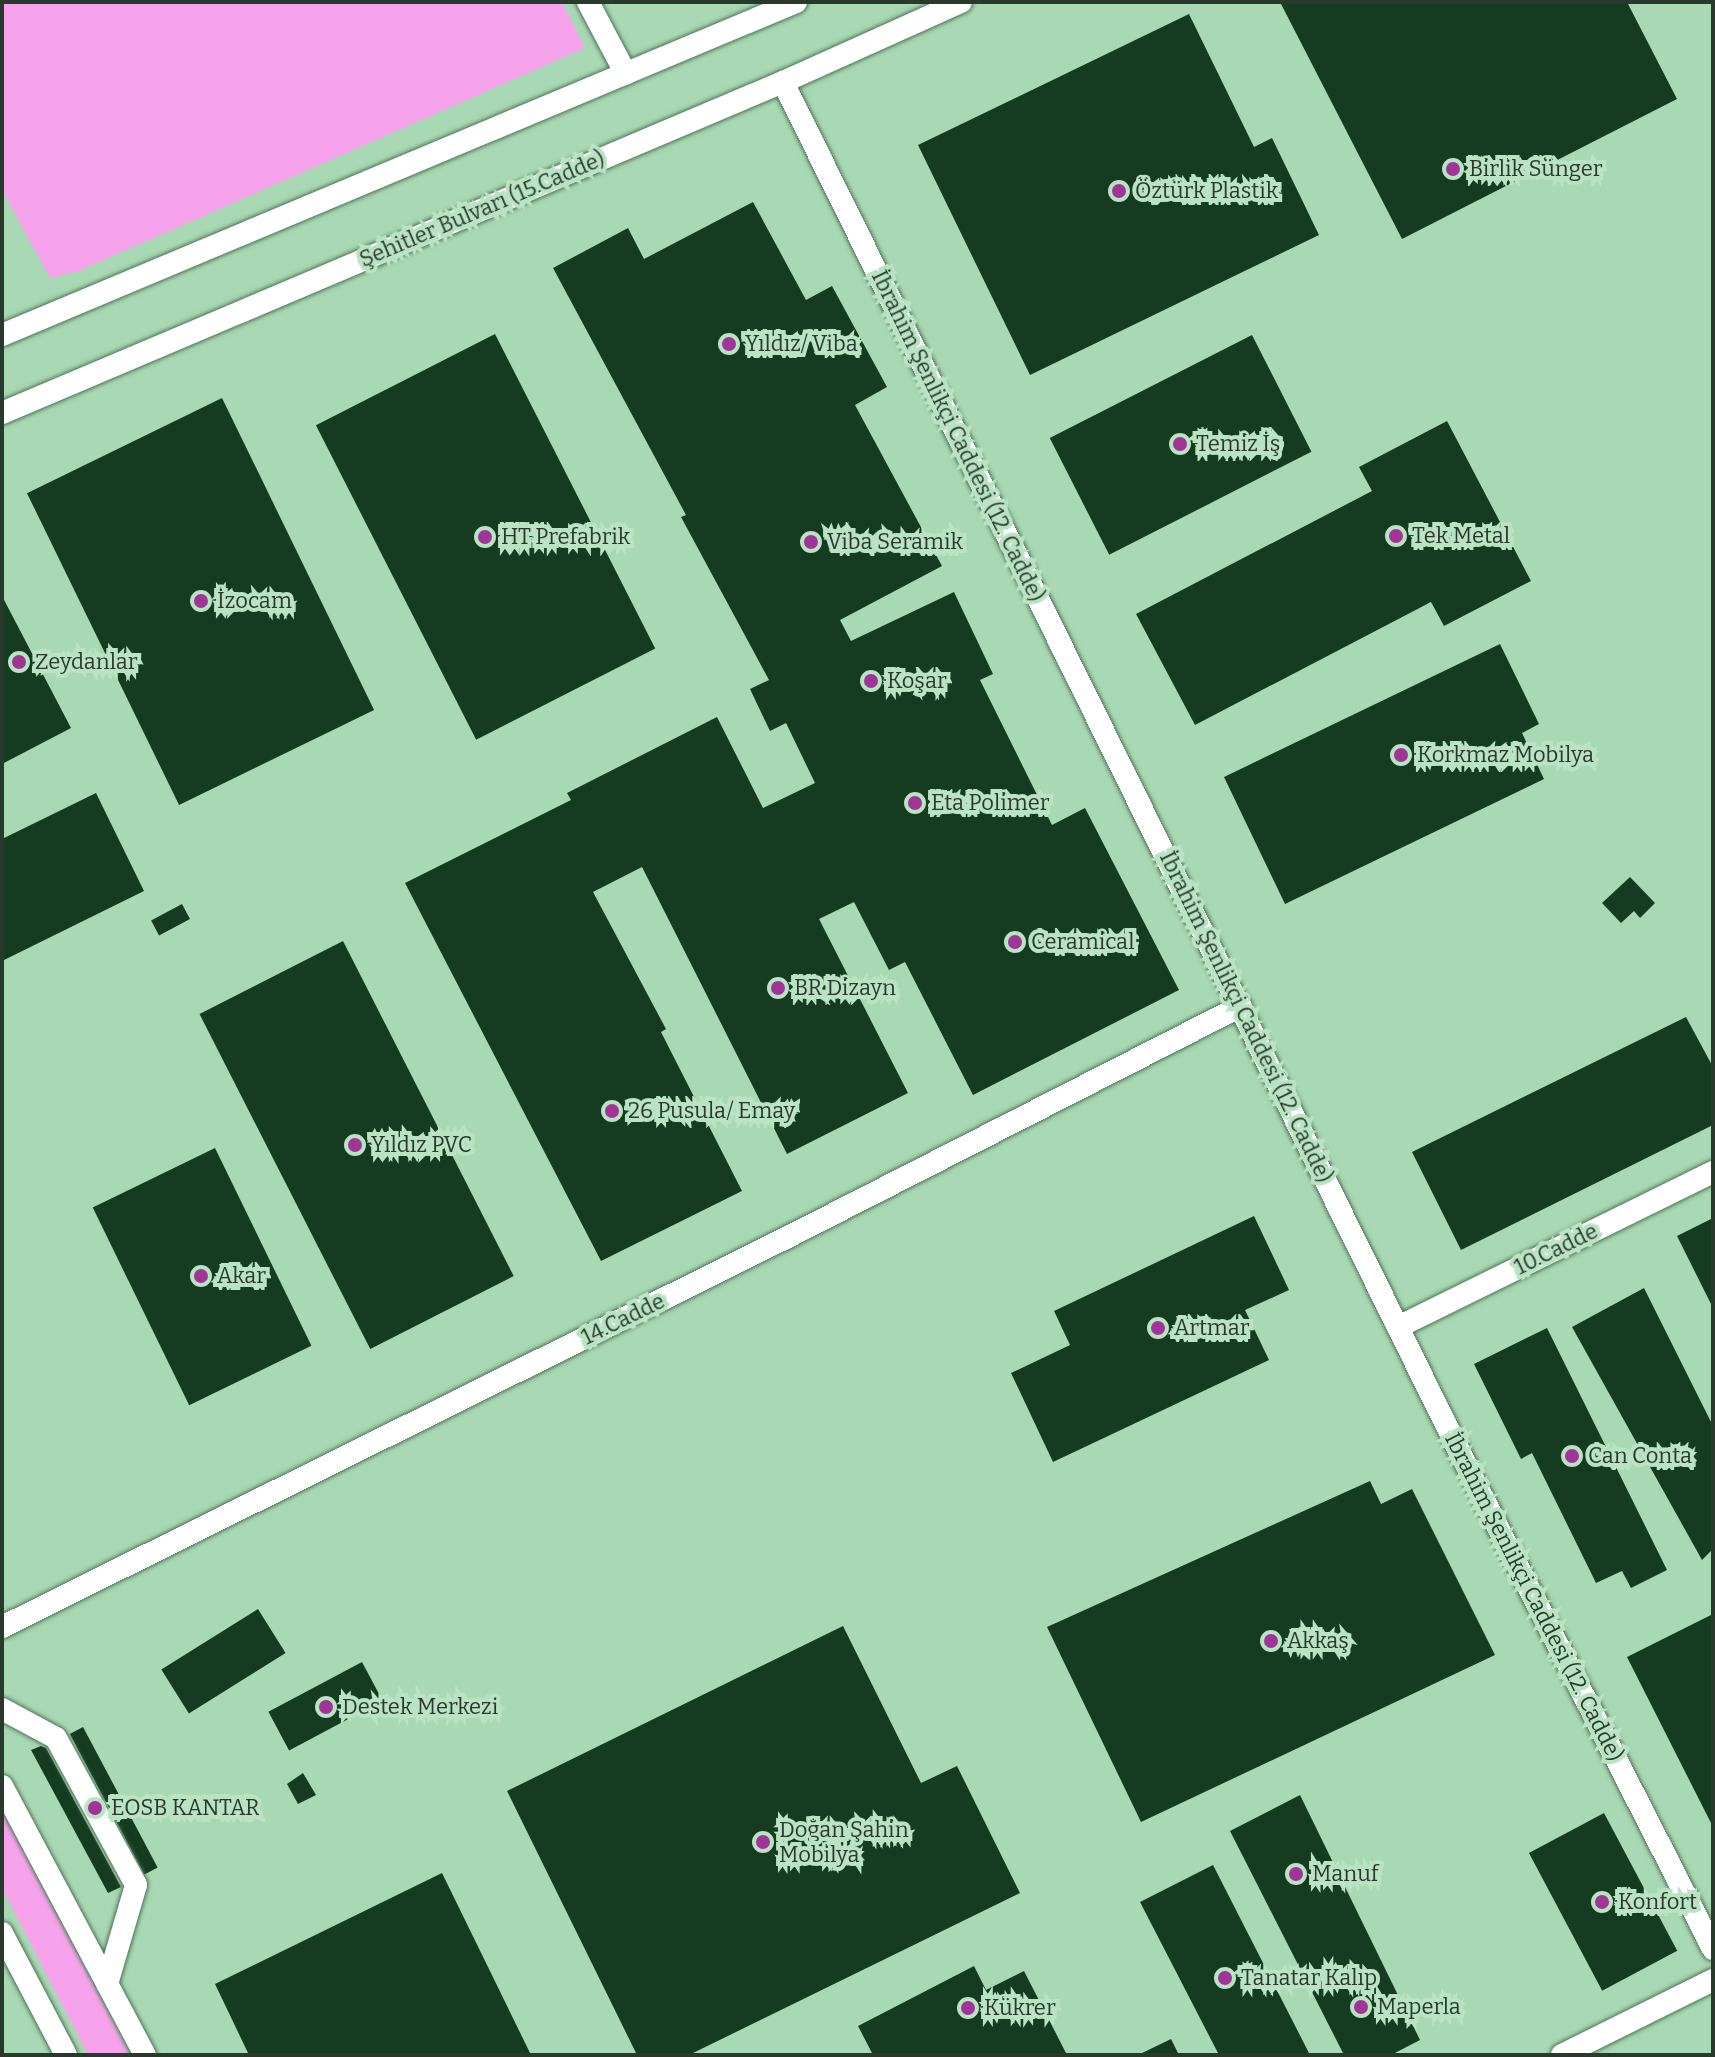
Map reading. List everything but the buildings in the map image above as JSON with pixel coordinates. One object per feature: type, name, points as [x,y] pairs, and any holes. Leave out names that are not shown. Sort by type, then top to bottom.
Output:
[{"type":"street","points":[[588,2],[626,74]]},
{"type":"street","points":[[3,331],[796,2]]},
{"type":"street","name":"Şehitler Bulvarı (15.Cadde)","points":[[2,413],[783,82],[961,2]]},
{"type":"street","name":"İbrahim Şenlikçi Caddesi (12. Cadde)","points":[[783,82],[1398,1327],[1713,1949]]},
{"type":"street","name":"14.Cadde","points":[[2,1627],[790,1236],[1241,1006]]},
{"type":"street","name":"10.Cadde","points":[[1398,1327],[1713,1172]]},
{"type":"street","points":[[2,1709],[56,1738],[136,1885],[107,1984]]},
{"type":"street","points":[[2,1786],[145,2055]]},
{"type":"street","points":[[2,1933],[66,2055]]},
{"type":"street","points":[[1562,2055],[1713,1980]]},
{"type":"shaded area","points":[[2,2],[1713,2],[1713,2055],[2,2055]]},
{"type":"shaded area","points":[[2,2],[562,2],[585,48],[81,270],[50,278],[2,190]]},
{"type":"shaded area","points":[[2,1810],[130,2055],[88,2055],[2,1888]]},
{"type":"place","name":"Birlik Sünger","points":[[1453,169]]},
{"type":"place","name":"Öztürk Plastik","points":[[1119,191]]},
{"type":"place","name":"Yıldız/ Viba","points":[[729,344]]},
{"type":"place","name":"Temiz İş","points":[[1180,444]]},
{"type":"place","name":"Tek Metal","points":[[1396,536]]},
{"type":"place","name":"HT Prefabrik","points":[[485,537]]},
{"type":"place","name":"Viba Seramik","points":[[811,542]]},
{"type":"place","name":"İzocam","points":[[201,601]]},
{"type":"place","name":"Zeydanlar","points":[[19,662]]},
{"type":"place","name":"Koşar","points":[[871,681]]},
{"type":"place","name":"Korkmaz Mobilya","points":[[1401,755]]},
{"type":"place","name":"Eta Polimer","points":[[915,803]]},
{"type":"place","name":"Ceramical","points":[[1015,942]]},
{"type":"place","name":"BR Dizayn","points":[[778,988]]},
{"type":"place","name":"26 Pusula/ Emay","points":[[612,1111]]},
{"type":"place","name":"Yıldız PVC","points":[[355,1145]]},
{"type":"place","name":"Akar","points":[[201,1276]]},
{"type":"place","name":"Artmar","points":[[1158,1328]]},
{"type":"place","name":"Can Conta","points":[[1572,1456]]},
{"type":"place","name":"Akkaş","points":[[1271,1641]]},
{"type":"place","name":"Destek Merkezi","points":[[326,1707]]},
{"type":"place","name":"EOSB KANTAR","points":[[95,1808]]},
{"type":"place","name":"Doğan Şahin Mobilya","points":[[763,1842]]},
{"type":"place","name":"Manuf","points":[[1296,1874]]},
{"type":"place","name":"Konfort","points":[[1602,1902]]},
{"type":"place","name":"Tanatar Kalıp","points":[[1225,1978]]},
{"type":"place","name":"Maperla","points":[[1361,2007]]},
{"type":"place","name":"Kükrer","points":[[968,2008]]}]
